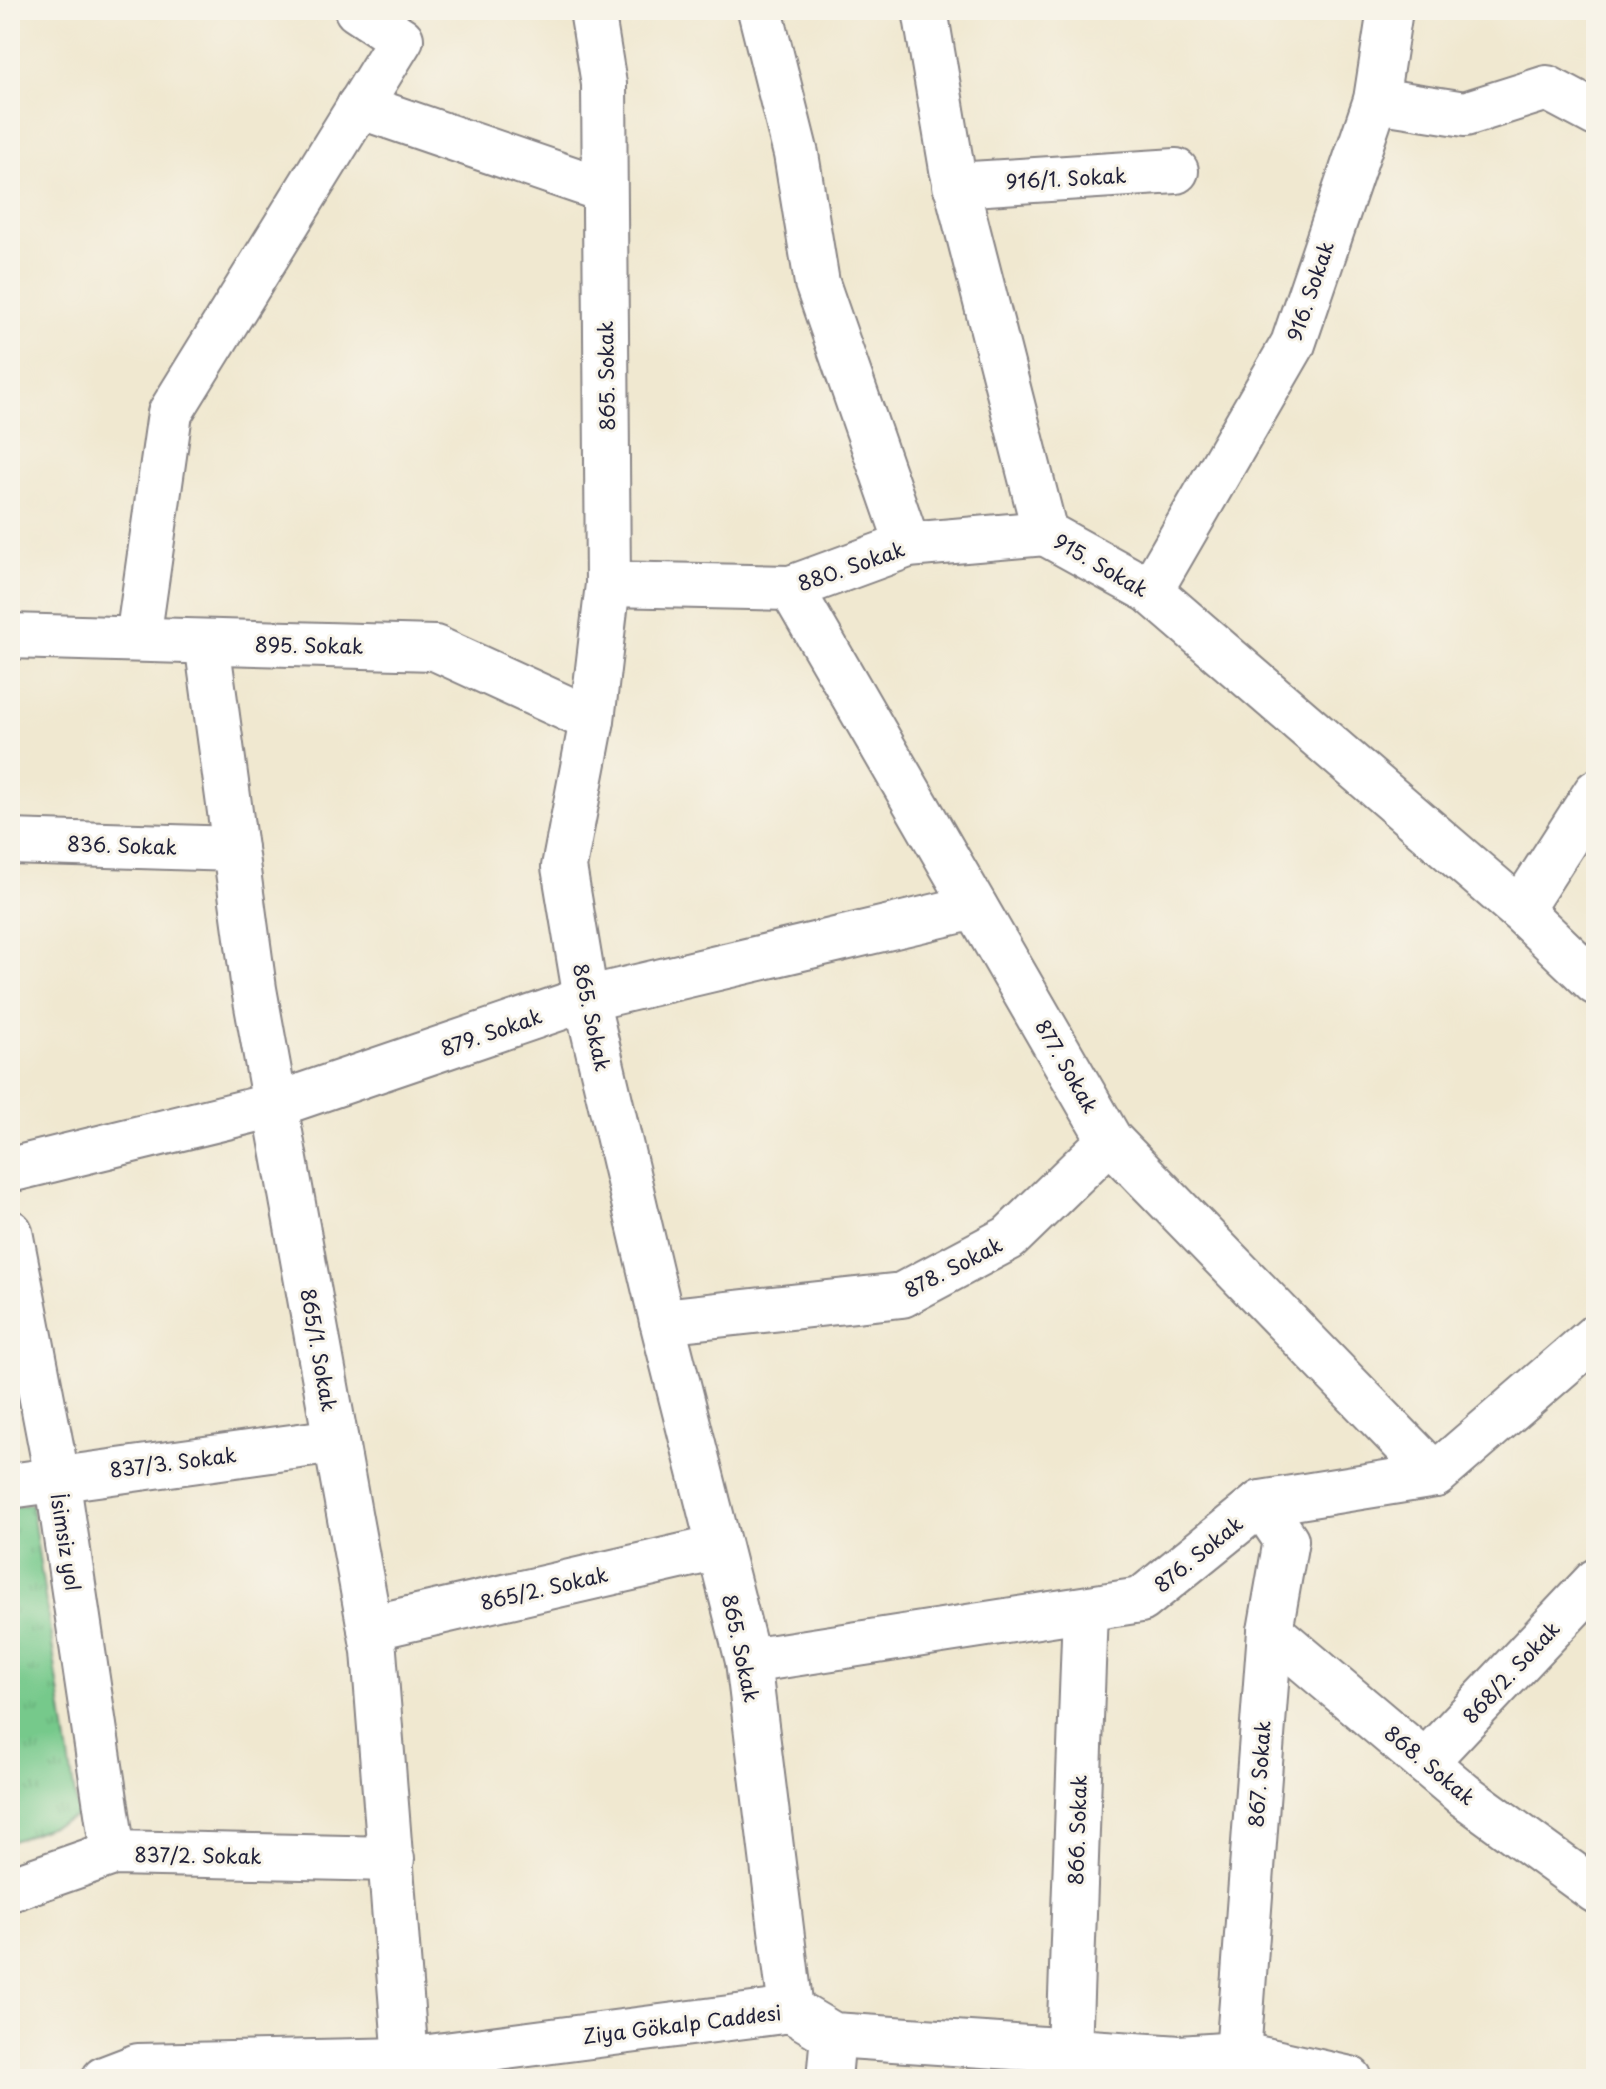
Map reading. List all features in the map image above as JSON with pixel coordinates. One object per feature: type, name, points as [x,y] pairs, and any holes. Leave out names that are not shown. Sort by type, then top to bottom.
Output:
[{"type":"street","points":[[138,639],[170,413],[409,24],[357,10]]},
{"type":"street","name":"865. Sokak","points":[[592,10],[604,84],[608,584],[592,720],[564,867],[586,999],[662,1321],[748,1661],[791,2010]]},
{"type":"street","points":[[760,10],[796,154],[817,283],[908,545]]},
{"type":"street","name":"915. Sokak","points":[[925,10],[955,185],[1045,533],[1150,591],[1520,910],[1596,983]]},
{"type":"street","name":"916. Sokak","points":[[1150,591],[1293,344],[1376,100],[1390,10]]},
{"type":"street","points":[[1376,100],[1465,114],[1547,88],[1596,114]]},
{"type":"street","points":[[359,106],[604,190]]},
{"type":"street","name":"916/1. Sokak","points":[[955,185],[1176,171]]},
{"type":"street","name":"880. Sokak","points":[[608,584],[791,588],[908,545],[1045,533]]},
{"type":"street","name":"877. Sokak","points":[[791,588],[1110,1140],[1435,1475]]},
{"type":"street","name":"895. Sokak","points":[[10,636],[435,648],[592,720]]},
{"type":"street","name":"865/1. Sokak","points":[[207,642],[275,1105],[370,1628],[392,1859],[406,2060]]},
{"type":"street","points":[[1520,910],[1596,792]]},
{"type":"street","name":"836. Sokak","points":[[10,842],[235,849]]},
{"type":"street","name":"879. Sokak","points":[[10,1170],[275,1105],[586,999],[975,907]]},
{"type":"street","name":"878. Sokak","points":[[662,1321],[902,1295],[1009,1238],[1110,1140]]},
{"type":"street","name":"İsimsiz yol","points":[[10,1232],[57,1477],[113,1853]]},
{"type":"street","points":[[1435,1475],[1596,1336]]},
{"type":"street","name":"837/3. Sokak","points":[[10,1486],[57,1477],[336,1441]]},
{"type":"street","name":"876. Sokak","points":[[748,1661],[1141,1600],[1261,1503],[1435,1475]]},
{"type":"street","name":"867. Sokak","points":[[1238,2054],[1270,1631],[1286,1540],[1261,1503]]},
{"type":"street","name":"865/2. Sokak","points":[[370,1628],[718,1548]]},
{"type":"street","name":"868/2. Sokak","points":[[1425,1762],[1596,1581]]},
{"type":"street","name":"866. Sokak","points":[[1069,2050],[1085,1610]]},
{"type":"street","name":"868. Sokak","points":[[1270,1631],[1464,1795],[1596,1891]]},
{"type":"street","name":"837/2. Sokak","points":[[10,1889],[113,1853],[392,1859]]},
{"type":"street","name":"Ziya Gökalp Caddesi","points":[[127,2075],[406,2060],[791,2010],[833,2035],[1069,2050],[1178,2068],[1238,2054],[1350,2079]]},
{"type":"street","points":[[829,2079],[833,2035]]},
{"type":"green space","points":[[31,1504],[78,1816],[10,1842],[10,1508]]}]
